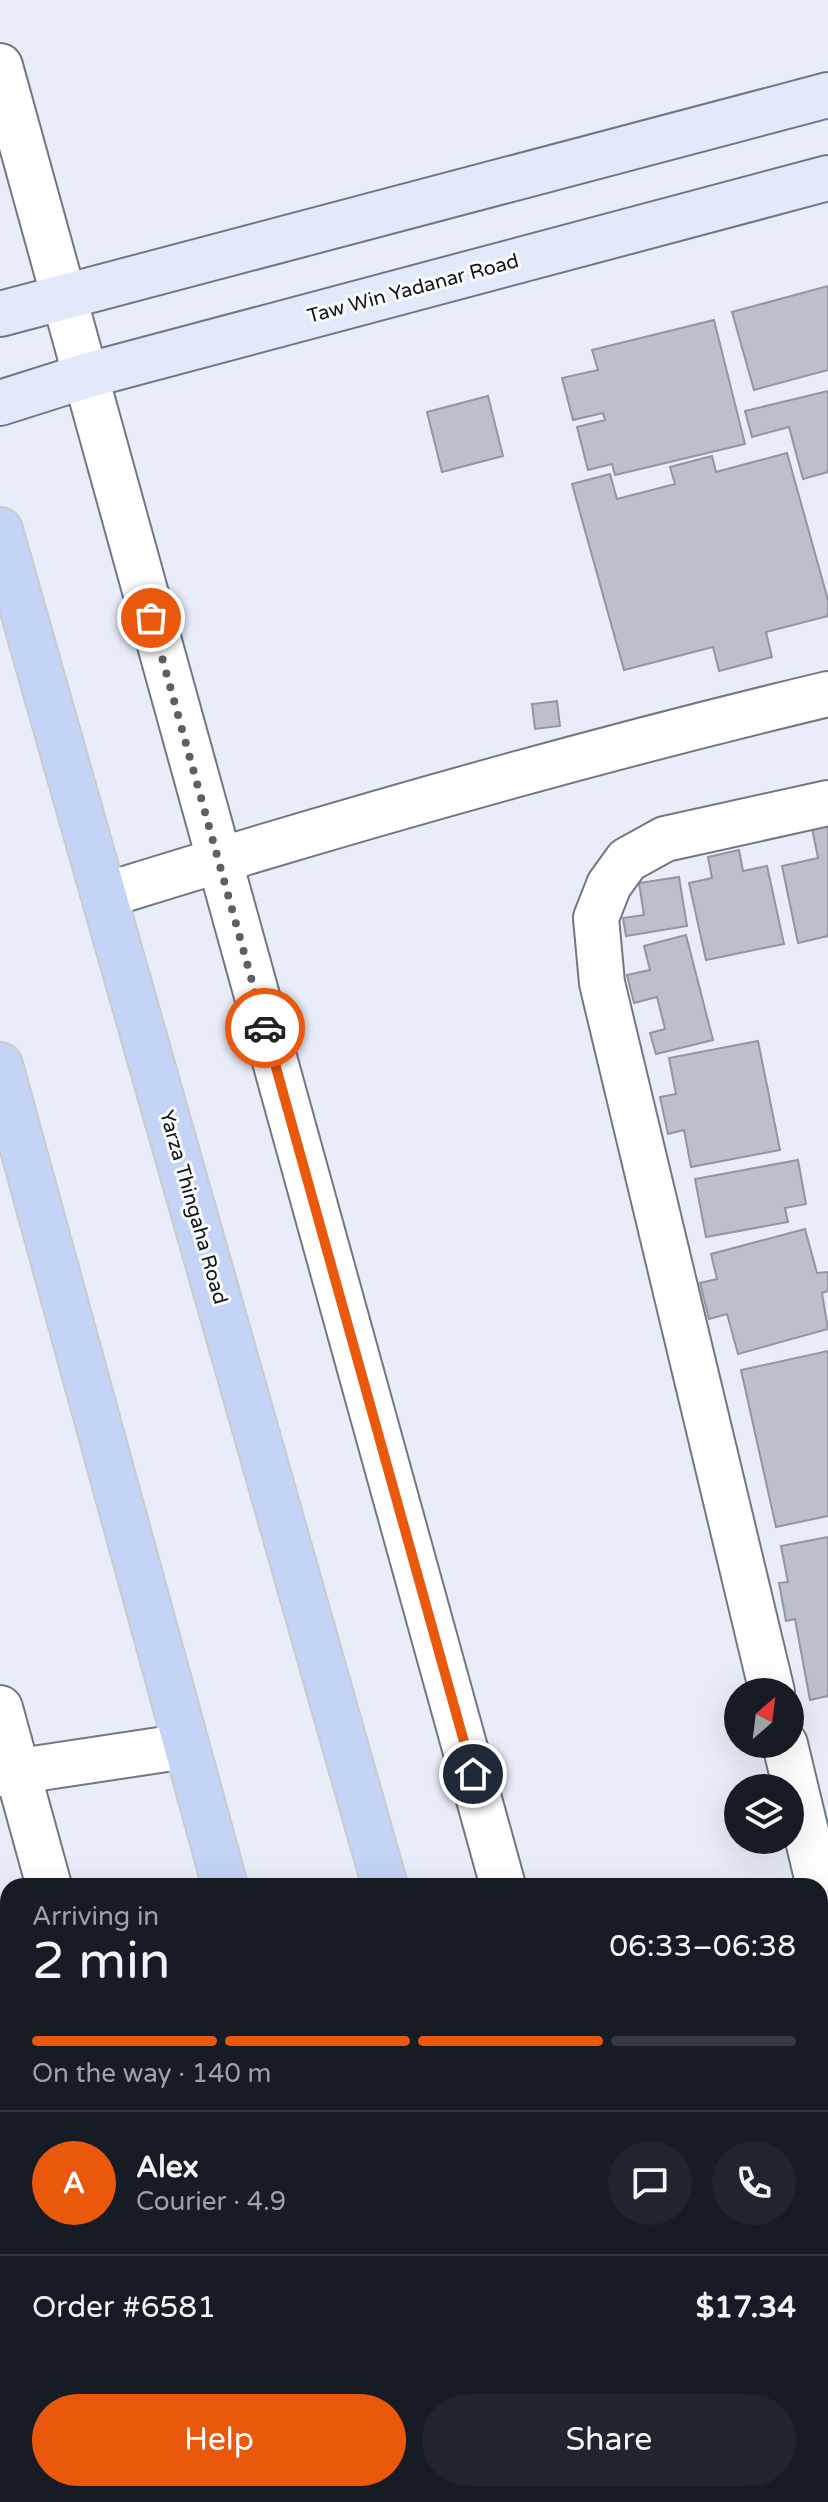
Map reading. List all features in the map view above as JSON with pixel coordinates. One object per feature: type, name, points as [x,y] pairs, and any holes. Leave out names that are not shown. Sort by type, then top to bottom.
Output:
[{"type":"main road","points":[[0,314],[828,95]]},
{"type":"main road","name":"Taw Win Yadanar Road","points":[[0,403],[85,376],[828,178]]},
{"type":"main road","name":"Yarza Thingaha Road","points":[[0,530],[383,1878]]},
{"type":"main road","points":[[0,1065],[223,1878]]},
{"type":"street","points":[[0,66],[501,1878]]},
{"type":"street","points":[[106,895],[218,860],[722,719],[828,694]]},
{"type":"street","points":[[769,1678],[602,983],[596,918],[609,885],[627,860],[665,839],[828,803]]},
{"type":"street","points":[[0,1708],[9,1773],[46,1878]]},
{"type":"street","points":[[9,1773],[186,1746]]},
{"type":"street","points":[[788,1758],[816,1878]]},
{"type":"building","points":[[828,286],[828,370],[754,390],[732,312]]},
{"type":"building","points":[[714,320],[745,444],[615,475],[612,464],[588,470],[577,427],[605,420],[603,413],[573,420],[562,378],[598,370],[592,350]]},
{"type":"building","points":[[828,391],[828,472],[803,479],[789,427],[752,437],[745,411]]},
{"type":"building","points":[[488,396],[503,456],[442,472],[427,412]]},
{"type":"building","points":[[787,453],[828,600],[828,616],[766,632],[772,657],[719,671],[713,647],[624,670],[572,484],[610,474],[617,499],[675,484],[670,467],[712,456],[716,472]]},
{"type":"building","points":[[557,701],[560,726],[535,729],[532,704]]},
{"type":"building","points":[[828,825],[828,936],[798,943],[782,866],[818,858],[812,828]]},
{"type":"building","points":[[739,850],[743,871],[767,866],[784,944],[706,960],[689,883],[712,878],[708,857]]},
{"type":"building","points":[[679,877],[687,926],[626,936],[623,918],[644,915],[639,883]]},
{"type":"building","points":[[686,935],[713,1040],[656,1054],[650,1033],[665,1029],[657,997],[634,1003],[627,975],[650,970],[644,946]]},
{"type":"building","points":[[758,1041],[780,1150],[691,1167],[684,1130],[668,1134],[660,1097],[676,1094],[669,1058]]},
{"type":"building","points":[[798,1160],[806,1204],[785,1208],[788,1222],[706,1237],[695,1179]]},
{"type":"building","points":[[805,1229],[817,1273],[828,1272],[828,1291],[822,1293],[828,1329],[738,1354],[727,1314],[709,1319],[700,1283],[717,1279],[711,1254]]},
{"type":"building","points":[[828,1351],[828,1516],[776,1527],[741,1370]]},
{"type":"building","points":[[828,1537],[828,1696],[810,1700],[795,1619],[786,1621],[779,1583],[788,1582],[781,1546]]},
{"type":"way so far","points":[[151,618],[265,1028]]},
{"type":"route","points":[[265,1028],[473,1774]]}]
